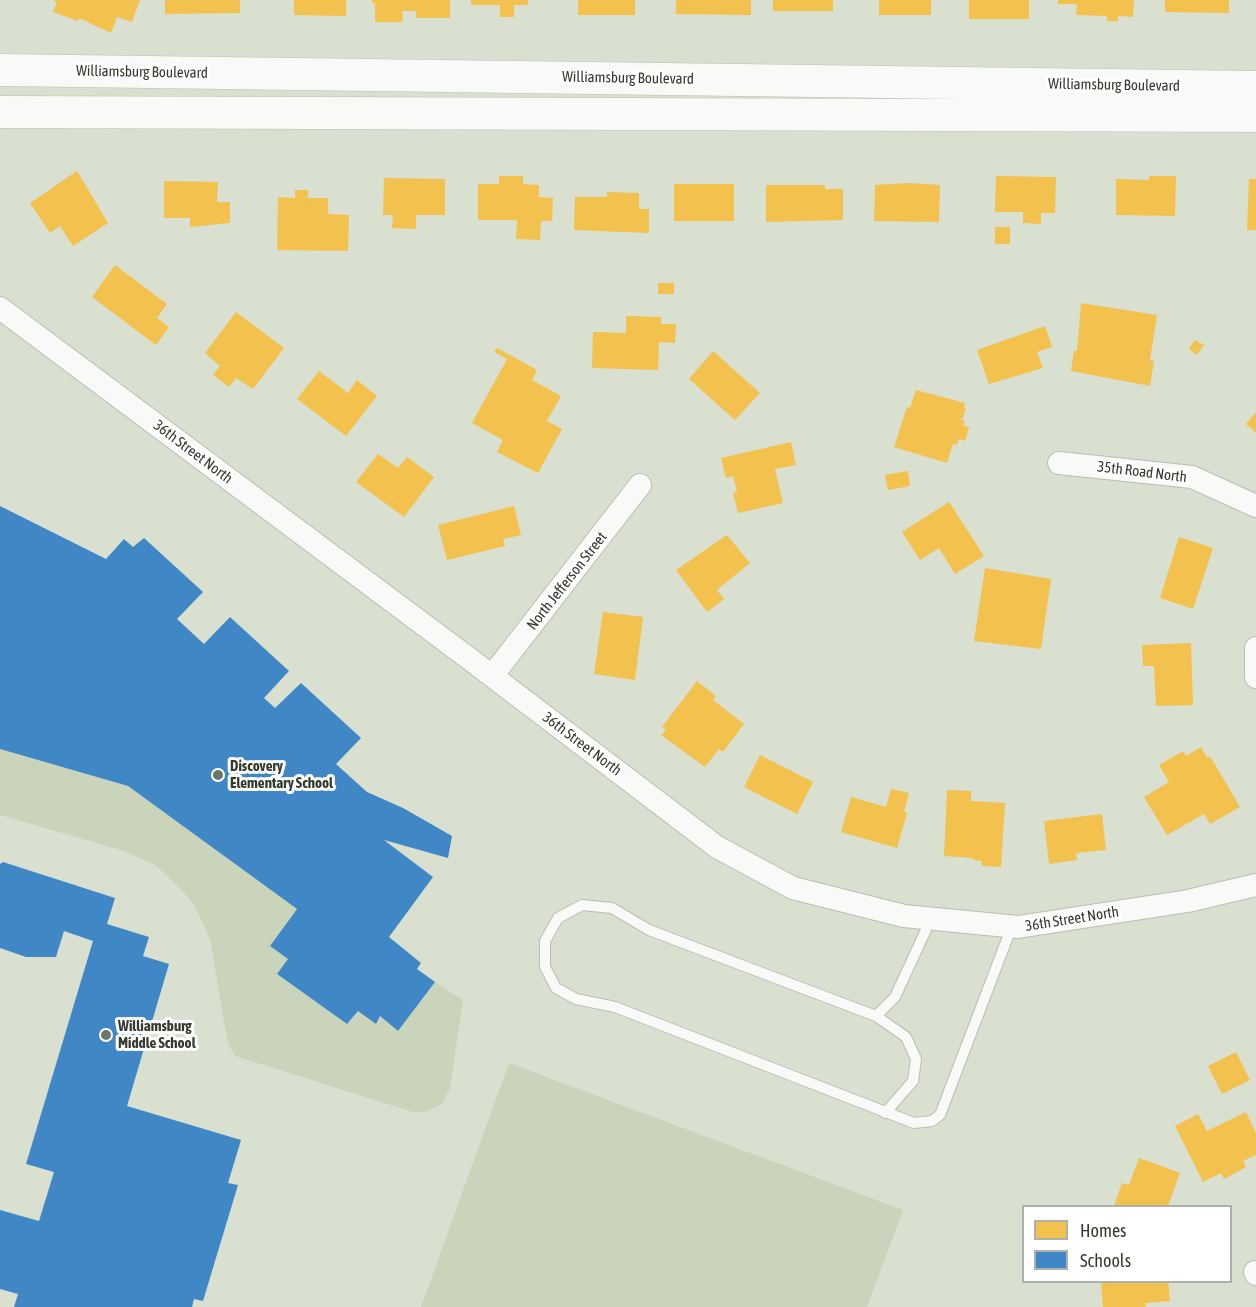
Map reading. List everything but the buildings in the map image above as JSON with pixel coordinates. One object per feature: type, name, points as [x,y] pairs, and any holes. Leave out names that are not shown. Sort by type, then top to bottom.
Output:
[{"type":"main road","name":"Williamsburg Boulevard","points":[[0,70],[1256,87]]},
{"type":"main road","name":"Williamsburg Boulevard","points":[[0,112],[1256,116]]},
{"type":"street","name":"36th Street North","points":[[0,308],[492,676],[717,848],[794,888],[904,916],[1012,926],[1188,901],[1256,885]]},
{"type":"street","name":"35th Road North","points":[[1059,463],[1192,477],[1256,506]]},
{"type":"street","name":"North Jefferson Street","points":[[492,676],[640,485]]},
{"type":"street","points":[[1256,648],[1256,677]]},
{"type":"lane","points":[[885,1113],[913,1081],[916,1059],[906,1037],[876,1016],[649,930],[612,908],[582,905],[558,918],[545,940],[545,966],[556,988],[576,999],[615,1007],[885,1113],[914,1123],[932,1121],[940,1115],[1012,926]]},
{"type":"lane","points":[[876,1016],[895,997],[931,918]]},
{"type":"green space","points":[[0,749],[128,786],[297,909],[270,946],[288,959],[277,974],[347,1024],[358,1011],[380,1016],[398,1031],[435,982],[463,1000],[450,1088],[442,1104],[425,1112],[413,1112],[235,1056],[229,1045],[224,1023],[210,939],[194,905],[178,886],[155,865],[124,851],[0,815]]},
{"type":"green space","points":[[509,1063],[903,1210],[867,1307],[421,1307]]},
{"type":"place","name":"Discovery Elementary School","points":[[218,775]]},
{"type":"place","name":"Williamsburg Middle School","points":[[106,1035]]}]
